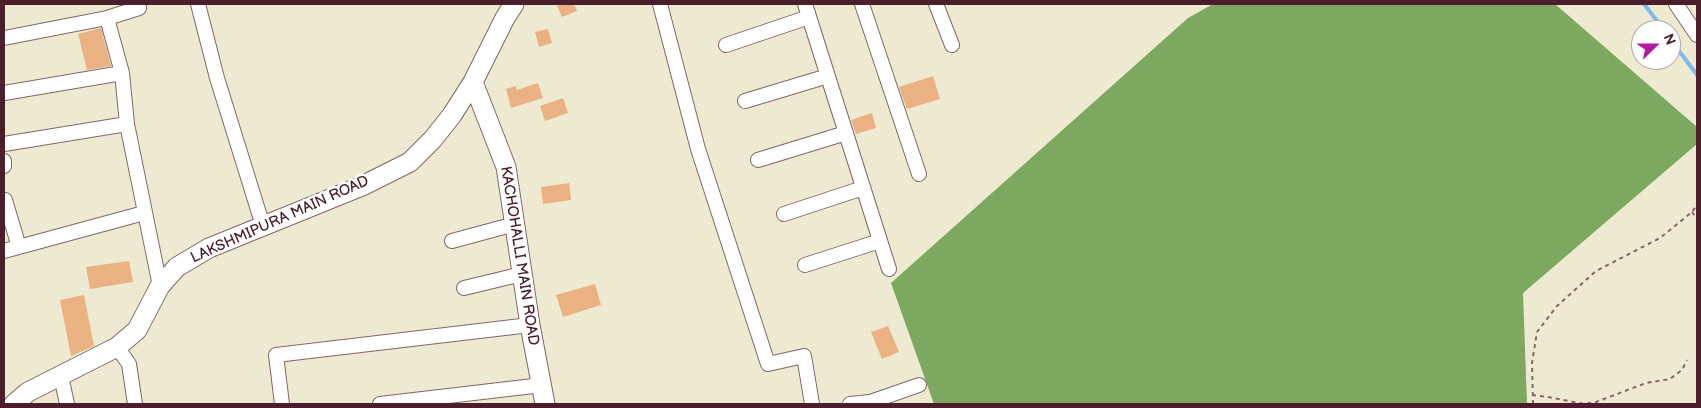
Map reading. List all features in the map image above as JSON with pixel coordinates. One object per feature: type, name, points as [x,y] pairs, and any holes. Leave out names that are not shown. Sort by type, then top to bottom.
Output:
[{"type":"main road","name":"LAKSHMIPURA MAIN ROAD","points":[[14,404],[28,392],[116,347],[137,330],[160,286],[177,267],[209,248],[362,186],[410,162],[433,139],[473,82],[514,4]]},
{"type":"main road","name":"KACHOHALLI MAIN ROAD","points":[[473,82],[506,167],[530,325],[545,404]]},
{"type":"street","points":[[198,4],[216,78],[264,226]]},
{"type":"street","points":[[660,4],[698,149],[768,364],[804,356],[812,404]]},
{"type":"street","points":[[862,4],[920,174]]},
{"type":"street","points":[[936,4],[952,45]]},
{"type":"street","points":[[1676,4],[1697,35]]},
{"type":"street","points":[[4,38],[107,18],[139,8]]},
{"type":"street","points":[[726,45],[807,10],[889,269]]},
{"type":"street","points":[[107,18],[122,74],[127,124],[160,286]]},
{"type":"street","points":[[4,93],[122,74]]},
{"type":"street","points":[[745,100],[828,76]]},
{"type":"street","points":[[4,144],[127,124]]},
{"type":"street","points":[[758,160],[846,133]]},
{"type":"street","points":[[4,161],[4,166]]},
{"type":"street","points":[[784,214],[863,188]]},
{"type":"street","points":[[6,200],[19,248]]},
{"type":"street","points":[[4,251],[144,214]]},
{"type":"street","points":[[452,241],[516,224]]},
{"type":"street","points":[[805,265],[880,241]]},
{"type":"street","points":[[464,288],[522,274]]},
{"type":"street","points":[[282,404],[276,355],[530,325]]},
{"type":"street","points":[[116,347],[129,364],[135,404]]},
{"type":"street","points":[[61,376],[68,404]]},
{"type":"street","points":[[380,404],[542,385]]},
{"type":"street","points":[[850,404],[870,402],[919,385]]},
{"type":"path","points":[[1533,404],[1532,363],[1537,332],[1557,306],[1596,271],[1660,238],[1692,212],[1697,204]]},
{"type":"path","points":[[1692,212],[1697,218]]},
{"type":"path","points":[[1532,395],[1584,404],[1596,402],[1646,383],[1670,379],[1682,370],[1687,360]]},
{"type":"green space","points":[[1213,4],[1555,4],[1697,127],[1697,144],[1523,293],[1527,404],[934,404],[891,283],[1188,18]]},
{"type":"building","points":[[574,4],[577,11],[562,17],[557,6]]},
{"type":"building","points":[[101,28],[111,66],[87,70],[78,34]]},
{"type":"building","points":[[548,29],[552,43],[539,47],[535,32]]},
{"type":"building","points":[[933,76],[940,99],[907,109],[899,87]]},
{"type":"building","points":[[538,83],[543,98],[511,108],[506,89],[516,86],[517,90]]},
{"type":"building","points":[[563,98],[568,113],[545,121],[540,106]]},
{"type":"building","points":[[872,113],[876,128],[856,134],[851,120]]},
{"type":"building","points":[[569,183],[571,200],[543,204],[541,187]]},
{"type":"building","points":[[129,261],[133,282],[90,289],[86,267]]},
{"type":"building","points":[[595,284],[601,305],[563,317],[556,295]]},
{"type":"building","points":[[84,295],[94,346],[71,356],[60,300]]},
{"type":"building","points":[[888,326],[899,352],[882,359],[871,332]]},
{"type":"waterway","points":[[1644,4],[1656,20]]},
{"type":"waterway","points":[[1681,53],[1697,75]]}]
